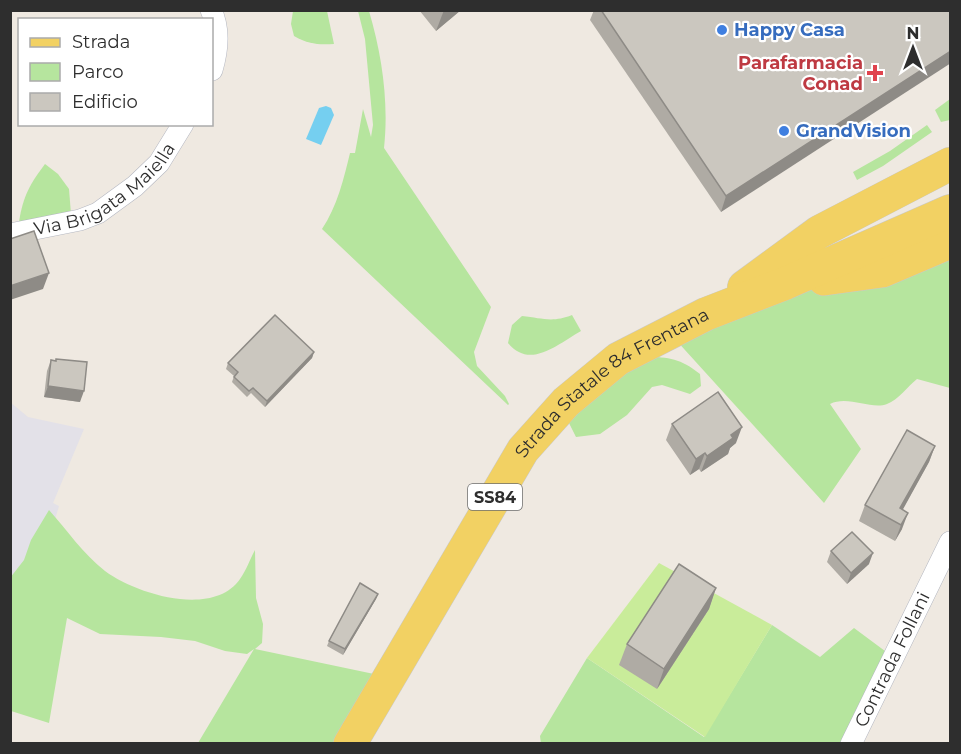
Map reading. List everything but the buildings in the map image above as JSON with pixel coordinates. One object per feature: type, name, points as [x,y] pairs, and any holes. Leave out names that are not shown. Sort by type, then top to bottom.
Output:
[{"type":"main road","points":[[706,314],[819,232],[951,164]]},
{"type":"main road","name":"Strada Statale 84 Frentana","points":[[350,744],[523,450],[566,402],[618,359],[706,314],[786,283],[951,211]]},
{"type":"main road","points":[[786,283],[882,271],[951,242]]},
{"type":"street","points":[[211,10],[216,20],[218,52],[213,67]]},
{"type":"street","name":"Via Brigata Maiella","points":[[10,234],[80,220],[98,213],[135,186],[159,163],[182,126]]},
{"type":"street","name":"Contrada Follani","points":[[851,744],[951,542]]},
{"type":"shaded area","points":[[10,402],[28,417],[84,429],[53,503],[59,506],[35,587],[11,587]]},
{"type":"green space","points":[[293,11],[327,11],[334,44],[313,43],[294,36],[291,24]]},
{"type":"green space","points":[[358,11],[369,11],[378,44],[386,113],[384,148],[491,307],[474,352],[477,366],[505,396],[508,405],[322,229],[336,202],[350,153],[355,153],[363,109],[371,137],[373,125],[365,39]]},
{"type":"green space","points":[[950,99],[950,120],[941,122],[935,110]]},
{"type":"green space","points":[[927,125],[932,132],[883,166],[857,180],[853,172],[890,151]]},
{"type":"green space","points":[[45,164],[58,174],[69,189],[71,214],[19,222],[28,191]]},
{"type":"green space","points":[[950,254],[950,388],[917,379],[887,404],[874,405],[844,401],[830,404],[861,449],[824,503],[675,339],[763,299]]},
{"type":"green space","points":[[572,315],[581,331],[554,348],[535,354],[525,354],[517,351],[508,343],[512,325],[522,316],[553,319]]},
{"type":"green space","points":[[645,356],[668,358],[686,365],[700,374],[701,386],[690,394],[662,385],[652,387],[627,415],[600,434],[576,437],[569,423],[571,417]]},
{"type":"green space","points":[[49,510],[82,550],[105,571],[135,587],[174,598],[194,600],[228,591],[242,576],[255,550],[256,598],[263,624],[262,643],[255,649],[374,674],[333,743],[198,743],[254,649],[247,654],[225,651],[195,641],[100,634],[67,618],[49,723],[11,711],[10,578],[24,560],[31,540]]},
{"type":"green space","points":[[659,563],[772,625],[705,737],[587,658]]},
{"type":"green space","points":[[772,625],[820,657],[854,628],[889,654],[843,743],[541,744],[540,736],[587,658],[704,737]]},
{"type":"water","points":[[326,106],[331,108],[334,115],[321,145],[306,139],[319,108]]},
{"type":"place","name":"Happy Casa","points":[[722,30]]},
{"type":"place","name":"Parafarmacia Conad","points":[[875,73]]},
{"type":"place","name":"GrandVision","points":[[784,131]]}]
